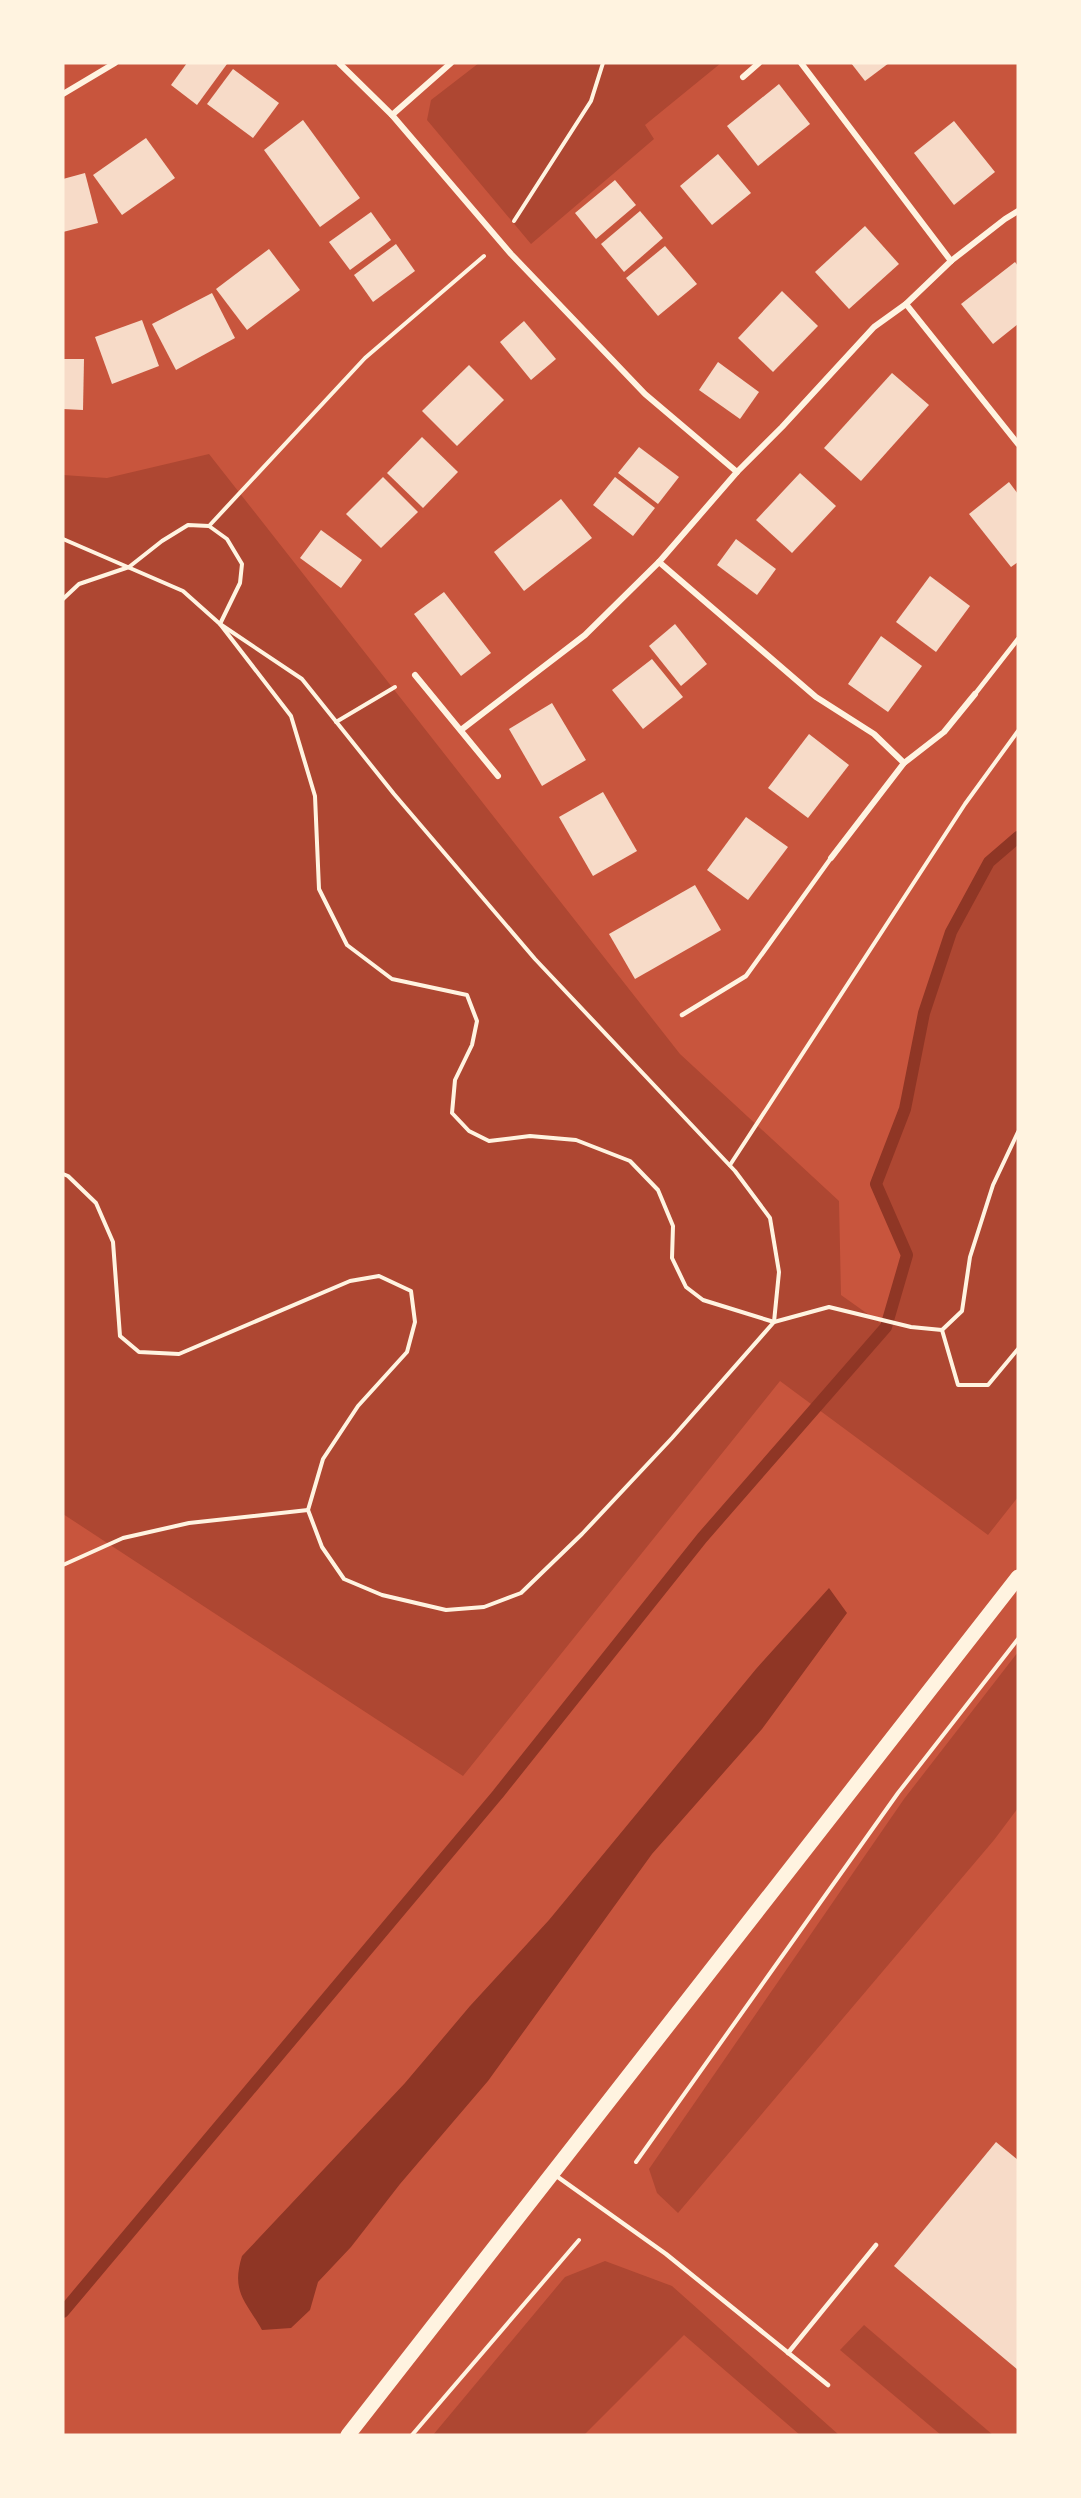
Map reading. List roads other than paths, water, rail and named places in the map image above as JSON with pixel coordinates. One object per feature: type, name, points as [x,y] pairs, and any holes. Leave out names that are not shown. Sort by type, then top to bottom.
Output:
[{"type":"main road","points":[[348,2435],[1018,1577]]},
{"type":"street","points":[[63,94],[115,63]]},
{"type":"street","points":[[339,63],[392,115],[501,242],[645,394],[737,472]]},
{"type":"street","points":[[392,115],[451,63]]},
{"type":"street","points":[[744,77],[759,63]]},
{"type":"street","points":[[801,63],[951,261]]},
{"type":"street","points":[[461,730],[585,635],[659,562],[737,472],[782,427],[874,327],[906,304],[951,261],[1018,211]]},
{"type":"street","points":[[906,304],[1018,444]]},
{"type":"street","points":[[659,562],[816,697],[874,734],[904,763]]},
{"type":"street","points":[[415,675],[498,776]]},
{"type":"street","points":[[831,858],[904,763],[944,732],[975,694]]},
{"type":"lane","points":[[975,694],[1018,639]]},
{"type":"lane","points":[[682,1015],[746,976],[831,858]]},
{"type":"lane","points":[[552,2174],[666,2254],[828,2385]]},
{"type":"lane","points":[[788,2353],[876,2244]]},
{"type":"waterway","points":[[63,2312],[498,1794],[702,1538],[886,1327],[907,1255],[876,1184],[905,1109],[924,1013],[951,932],[989,862],[1018,837]]}]
